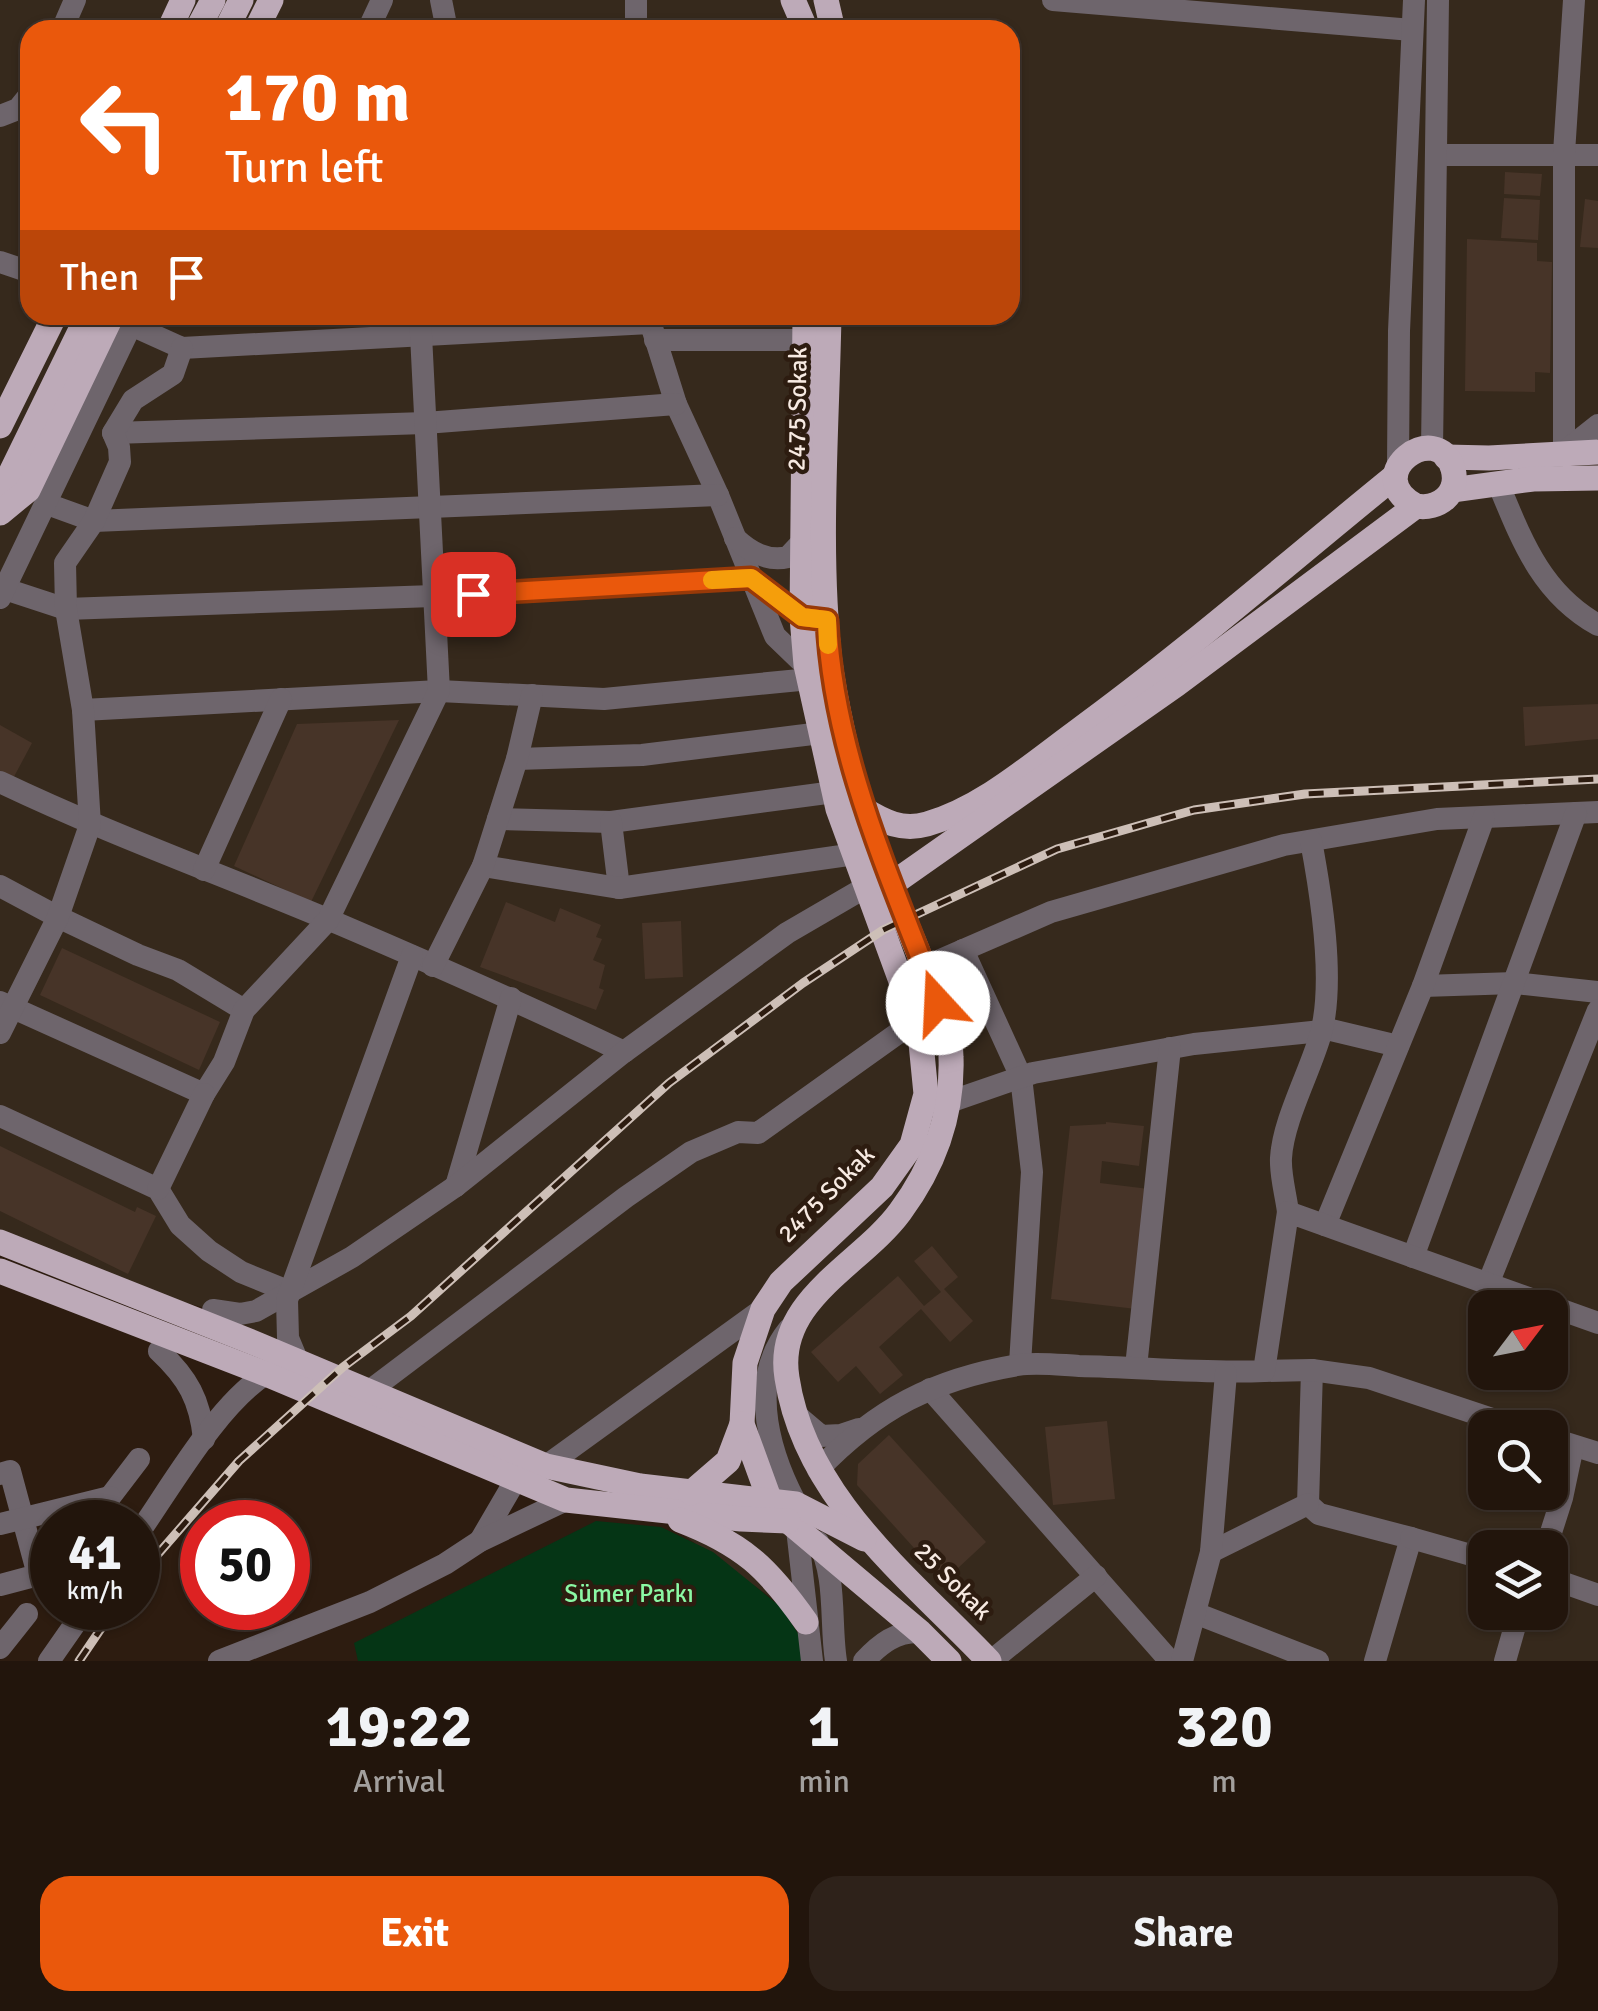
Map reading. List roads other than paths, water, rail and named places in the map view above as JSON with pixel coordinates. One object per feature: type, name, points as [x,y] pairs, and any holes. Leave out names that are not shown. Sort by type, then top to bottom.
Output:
[{"type":"main road","points":[[0,394],[37,325]]},
{"type":"main road","points":[[0,426],[50,325]]},
{"type":"main road","points":[[0,495],[83,325]]},
{"type":"main road","points":[[0,514],[28,490],[122,325]]},
{"type":"main road","name":"2475 Sokak","points":[[814,618],[825,510],[828,325]]},
{"type":"main road","name":"2475 Sokak","points":[[793,1324],[811,1300],[898,1214],[929,1166],[948,1117],[952,1054],[924,967],[879,886],[855,854],[834,792],[822,732],[814,618],[802,542],[805,327]]},
{"type":"main road","points":[[863,809],[906,828],[938,820],[1004,785],[1165,667],[1397,471],[1410,452],[1489,458],[1598,452]]},
{"type":"main road","points":[[879,886],[1177,684],[1416,506],[1435,506],[1444,501],[1452,490],[1454,475],[1439,453]]},
{"type":"main road","points":[[1397,471],[1400,494],[1416,506]]},
{"type":"main road","points":[[1452,490],[1498,483],[1598,478]]},
{"type":"main road","name":"2475 Sokak","points":[[816,669],[842,728],[863,809],[879,886],[920,1033],[926,1094],[912,1145],[882,1188],[781,1282],[763,1309],[745,1363],[742,1424],[768,1498],[920,1632]]},
{"type":"main road","points":[[0,1225],[124,1278],[217,1332],[266,1374],[566,1500],[741,1520],[794,1518],[873,1543]]},
{"type":"main road","points":[[0,1242],[217,1332]]},
{"type":"main road","points":[[0,1271],[217,1332],[262,1332],[298,1362],[546,1466],[692,1493],[768,1498]]},
{"type":"main road","points":[[0,1290],[223,1373],[266,1374]]},
{"type":"main road","points":[[793,1324],[786,1344],[786,1374],[802,1439],[818,1470],[873,1543]]},
{"type":"main road","points":[[692,1493],[728,1461],[742,1424]]},
{"type":"main road","points":[[794,1518],[818,1470]]},
{"type":"main road","points":[[647,1509],[720,1538],[755,1560],[776,1580],[806,1622]]},
{"type":"main road","name":"25 Sokak","points":[[873,1543],[990,1661]]},
{"type":"main road","points":[[920,1632],[949,1661]]},
{"type":"street","points":[[1053,0],[1412,30]]},
{"type":"street","points":[[1397,471],[1399,331],[1414,0]]},
{"type":"street","points":[[1438,0],[1439,453]]},
{"type":"street","points":[[1564,452],[1564,153],[1574,0]]},
{"type":"street","points":[[1437,155],[1598,154]]},
{"type":"street","points":[[123,325],[47,504],[2,594],[66,609],[433,596],[751,578],[814,618]]},
{"type":"street","points":[[139,325],[182,348],[410,325]]},
{"type":"street","points":[[158,1188],[224,1062],[244,1010],[328,920],[439,691],[420,325]]},
{"type":"street","points":[[536,325],[805,327]]},
{"type":"street","points":[[651,326],[676,404],[775,636],[787,651],[816,669]]},
{"type":"street","points":[[0,1034],[6,1006],[58,918],[90,825],[83,710],[66,609],[65,564],[94,521],[120,462],[114,433],[133,400],[173,374],[182,348]]},
{"type":"street","points":[[114,433],[425,423],[676,404]]},
{"type":"street","points":[[1564,452],[1598,425]]},
{"type":"street","points":[[1498,483],[1524,543],[1555,594],[1598,625]]},
{"type":"street","points":[[47,504],[94,521],[718,495]]},
{"type":"street","points":[[735,538],[751,551],[773,559],[788,557],[802,542]]},
{"type":"street","points":[[83,710],[439,691],[604,699],[816,669]]},
{"type":"street","points":[[298,1362],[285,1320],[290,1292],[422,961],[483,866],[518,759],[532,695]]},
{"type":"street","points":[[204,870],[281,699]]},
{"type":"street","points":[[518,759],[642,755],[822,732]]},
{"type":"street","points":[[0,782],[90,825],[511,998],[624,1052]]},
{"type":"street","points":[[498,819],[610,822],[834,792]]},
{"type":"street","points":[[924,967],[1051,912],[1284,845],[1438,819],[1587,812],[1515,983],[1413,1257]]},
{"type":"street","points":[[1325,1225],[1423,986],[1484,817]]},
{"type":"street","points":[[610,822],[619,888]]},
{"type":"street","points":[[1264,1371],[1288,1212],[1281,1158],[1302,1080],[1322,1031],[1326,960],[1320,888],[1311,841]]},
{"type":"street","points":[[483,866],[619,888],[855,854]]},
{"type":"street","points":[[0,886],[58,918],[178,970],[244,1010]]},
{"type":"street","points":[[217,1332],[352,1257],[456,1186],[624,1052],[786,933],[879,886]]},
{"type":"street","points":[[963,950],[1020,1077],[1032,1172],[1020,1364]]},
{"type":"street","points":[[1423,986],[1515,983],[1598,992]]},
{"type":"street","points":[[456,1186],[511,998]]},
{"type":"street","points":[[6,1006],[204,1094]]},
{"type":"street","points":[[1488,1284],[1598,1010]]},
{"type":"street","points":[[368,1392],[691,1152],[738,1132],[758,1132],[915,1021]]},
{"type":"street","points":[[948,1102],[1020,1077],[1170,1048],[1331,1030],[1398,1046]]},
{"type":"street","points":[[1136,1367],[1170,1048]]},
{"type":"street","points":[[0,1116],[158,1188],[180,1225],[208,1252],[240,1272],[290,1292]]},
{"type":"street","points":[[1288,1212],[1598,1324]]},
{"type":"street","points":[[546,1466],[763,1309]]},
{"type":"street","points":[[793,1324],[775,1350],[765,1390],[775,1458],[794,1518],[812,1661]]},
{"type":"street","points":[[160,1351],[194,1391],[202,1415],[204,1440]]},
{"type":"street","points":[[818,1470],[862,1428],[899,1403],[930,1389],[1020,1364],[1226,1372],[1312,1370],[1368,1378],[1468,1411]]},
{"type":"street","points":[[1312,1370],[1308,1504],[1319,1514],[1468,1554]]},
{"type":"street","points":[[1182,1661],[1212,1552],[1226,1372]]},
{"type":"street","points":[[160,1503],[246,1388],[266,1374]]},
{"type":"street","points":[[930,1389],[1170,1661]]},
{"type":"street","points":[[794,1411],[821,1436],[842,1436],[862,1428]]},
{"type":"street","points":[[1568,1444],[1598,1453]]},
{"type":"street","points":[[108,1500],[139,1459]]},
{"type":"street","points":[[0,1474],[10,1471],[11,1521],[30,1551]]},
{"type":"street","points":[[480,1542],[515,1481]]},
{"type":"street","points":[[11,1521],[110,1497]]},
{"type":"street","points":[[220,1661],[370,1602],[566,1500]]},
{"type":"street","points":[[1212,1552],[1308,1504]]},
{"type":"street","points":[[1375,1661],[1411,1538]]},
{"type":"street","points":[[824,1551],[836,1661]]},
{"type":"street","points":[[990,1661],[1096,1576]]},
{"type":"street","points":[[0,1585],[30,1578]]},
{"type":"street","points":[[1568,1584],[1598,1594]]},
{"type":"street","points":[[1195,1613],[1318,1661]]},
{"type":"street","points":[[0,1648],[27,1614]]},
{"type":"street","points":[[49,1661],[71,1630]]},
{"type":"street","points":[[1506,1661],[1515,1630]]},
{"type":"street","points":[[864,1661],[894,1635],[920,1632]]},
{"type":"railway","points":[[160,1552],[239,1461],[343,1367],[411,1316],[669,1083],[803,983],[883,930],[1057,849],[1194,810],[1305,794],[1598,779]]},
{"type":"railway","points":[[79,1661],[100,1630]]},
{"type":"park label","name":"Sümer Parkı","points":[[629,1593]]}]
